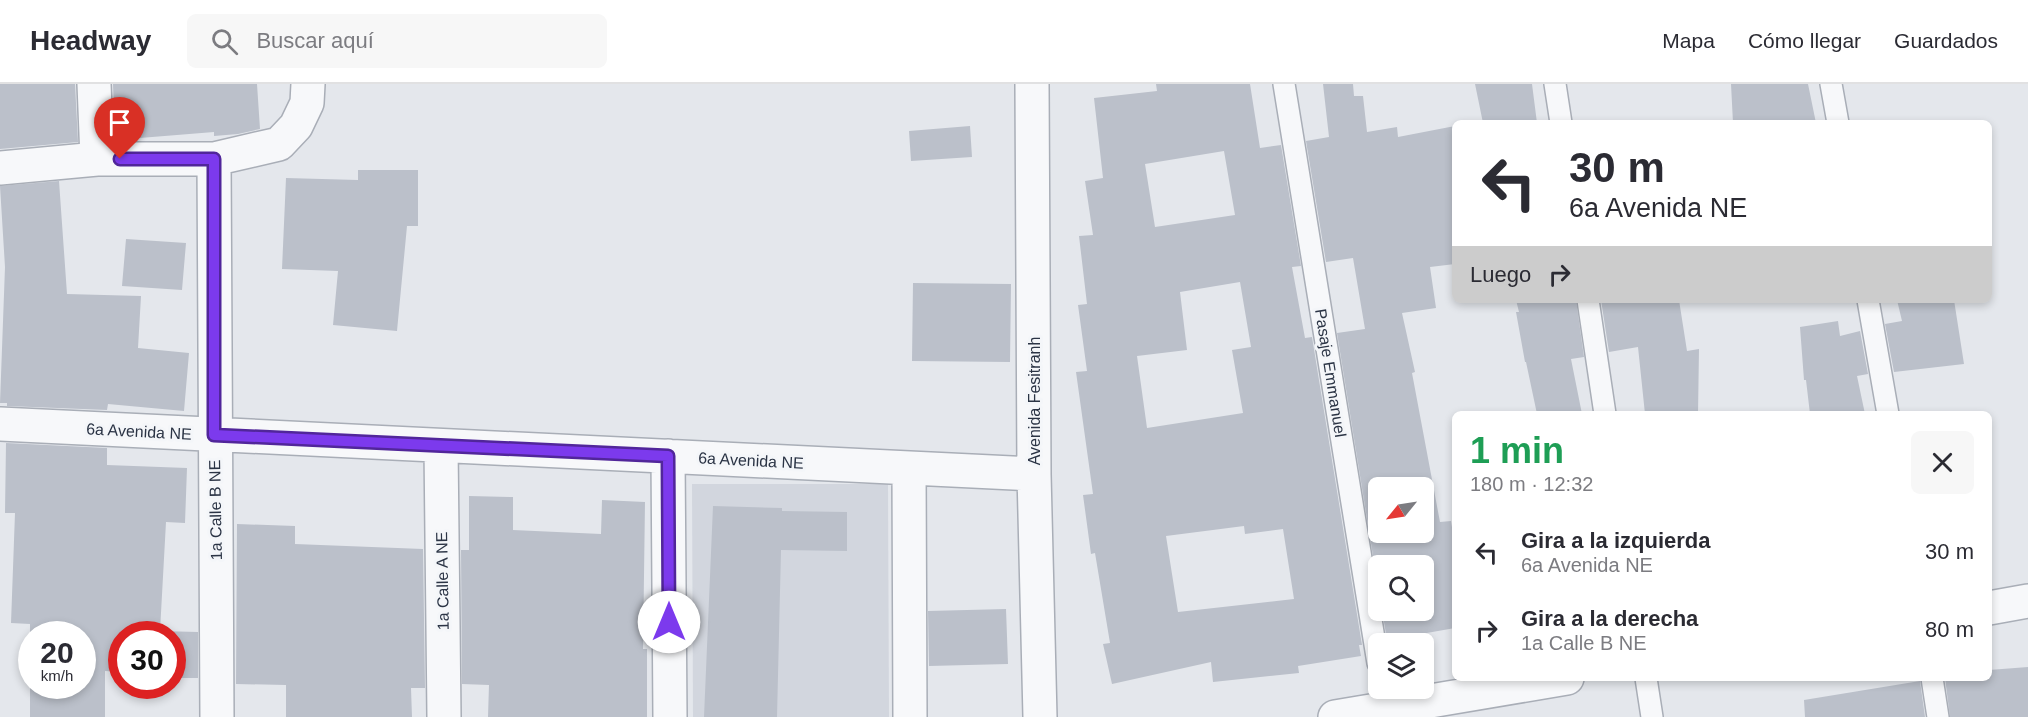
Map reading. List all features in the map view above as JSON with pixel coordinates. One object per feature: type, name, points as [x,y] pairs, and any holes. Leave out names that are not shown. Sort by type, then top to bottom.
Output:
[{"type":"street","points":[[94,84],[97,159]]},
{"type":"street","points":[[0,168],[97,159],[214,159],[279,144],[296,126],[307,103],[308,84]]},
{"type":"street","name":"Avenida Fesitranh","points":[[1032,84],[1034,474],[1040,717]]},
{"type":"street","name":"1a Calle B NE","points":[[214,159],[217,717]]},
{"type":"street","name":"6a Avenida NE","points":[[0,424],[1034,474]]},
{"type":"street","name":"1a Calle A NE","points":[[441,446],[444,717]]},
{"type":"street","points":[[668,456],[669,717]]},
{"type":"street","points":[[909,468],[910,717]]},
{"type":"street","points":[[1992,607],[2028,601]]},
{"type":"street","points":[[1335,717],[1385,705],[1547,681]]},
{"type":"lane","name":"Pasaje Emmanuel","points":[[1284,84],[1373,633]]},
{"type":"lane","points":[[1556,84],[1561,120]]},
{"type":"lane","points":[[1831,84],[1837,120]]},
{"type":"lane","points":[[1588,303],[1605,411]]},
{"type":"lane","points":[[1869,303],[1887,411]]},
{"type":"lane","points":[[1646,681],[1652,717]]},
{"type":"lane","points":[[1932,681],[1938,717]]},
{"type":"shaded area","points":[[692,484],[888,484],[889,717],[693,717]]},
{"type":"building","points":[[0,84],[75,84],[78,142],[0,149]]},
{"type":"building","points":[[113,84],[257,84],[260,129],[214,136],[214,132],[115,140]]},
{"type":"building","points":[[1156,84],[1250,84],[1260,148],[1281,145],[1301,266],[1292,267],[1305,338],[1312,337],[1362,645],[1359,645],[1361,656],[1298,666],[1299,673],[1213,682],[1211,662],[1112,684],[1103,644],[1110,643],[1095,553],[1091,554],[1083,495],[1093,494],[1076,372],[1087,371],[1078,305],[1087,304],[1079,236],[1093,235],[1085,181],[1103,178],[1094,98],[1157,91]],"holes":[[[1224,151],[1235,215],[1155,227],[1145,164]],[[1240,282],[1251,347],[1232,350],[1243,413],[1147,428],[1137,356],[1187,350],[1180,292]],[[1244,526],[1245,534],[1283,529],[1294,599],[1178,612],[1166,536]]]},
{"type":"building","points":[[1323,84],[1353,84],[1354,96],[1363,96],[1367,132],[1397,127],[1398,137],[1452,127],[1452,264],[1430,267],[1436,308],[1402,313],[1415,372],[1412,373],[1432,477],[1368,477],[1368,525],[1337,333],[1365,329],[1353,258],[1326,262],[1306,141],[1329,137]]},
{"type":"building","points":[[1475,84],[1532,84],[1537,120],[1482,120]]},
{"type":"building","points":[[1731,84],[1808,84],[1815,120],[1733,120]]},
{"type":"building","points":[[970,126],[972,157],[911,161],[909,131]]},
{"type":"building","points":[[358,170],[418,170],[418,226],[407,226],[397,331],[333,325],[338,271],[282,269],[286,178],[358,180]]},
{"type":"building","points":[[59,181],[67,294],[141,296],[138,348],[189,353],[184,411],[108,404],[107,410],[7,406],[7,403],[0,403],[5,267],[0,186]]},
{"type":"building","points":[[126,239],[186,243],[182,290],[122,286]]},
{"type":"building","points":[[913,283],[1011,284],[1010,362],[912,361]]},
{"type":"building","points":[[1517,303],[1576,303],[1584,357],[1571,359],[1581,411],[1536,411],[1516,312],[1519,312]]},
{"type":"building","points":[[1601,303],[1679,303],[1687,351],[1699,349],[1698,411],[1645,411],[1638,347],[1609,352]]},
{"type":"building","points":[[1898,303],[1954,303],[1964,364],[1894,372],[1885,324],[1902,321]]},
{"type":"building","points":[[1838,321],[1840,336],[1860,331],[1868,374],[1857,376],[1864,411],[1810,411],[1806,380],[1804,380],[1800,327]]},
{"type":"building","points":[[6,443],[107,448],[107,465],[187,468],[185,523],[166,522],[161,621],[108,621],[105,717],[30,717],[30,699],[96,699],[96,621],[18,621],[18,623],[11,623],[15,513],[5,513]]},
{"type":"building","points":[[1434,490],[1440,522],[1451,521],[1452,527],[1452,629],[1427,633],[1386,633],[1384,621],[1434,621],[1434,555],[1373,555],[1371,543],[1434,543]]},
{"type":"building","points":[[469,496],[513,497],[513,530],[601,534],[602,500],[645,502],[643,649],[647,649],[647,717],[488,717],[489,685],[462,684],[461,550],[469,550]]},
{"type":"building","points":[[713,506],[782,508],[782,511],[847,512],[847,551],[781,550],[777,717],[704,717]]},
{"type":"building","points":[[237,524],[295,526],[295,544],[423,549],[425,688],[411,688],[412,717],[286,717],[286,685],[236,684]]},
{"type":"building","points":[[1006,609],[1008,664],[929,666],[928,611]]},
{"type":"building","points":[[186,632],[198,632],[198,678],[186,678]]},
{"type":"building","points":[[2028,667],[2028,717],[1950,717],[1945,681],[1992,681],[1992,670]]},
{"type":"building","points":[[1920,681],[1925,717],[1805,717],[1804,700]]},
{"type":"route","points":[[120,159],[214,159],[214,435],[668,456],[669,622]]}]
